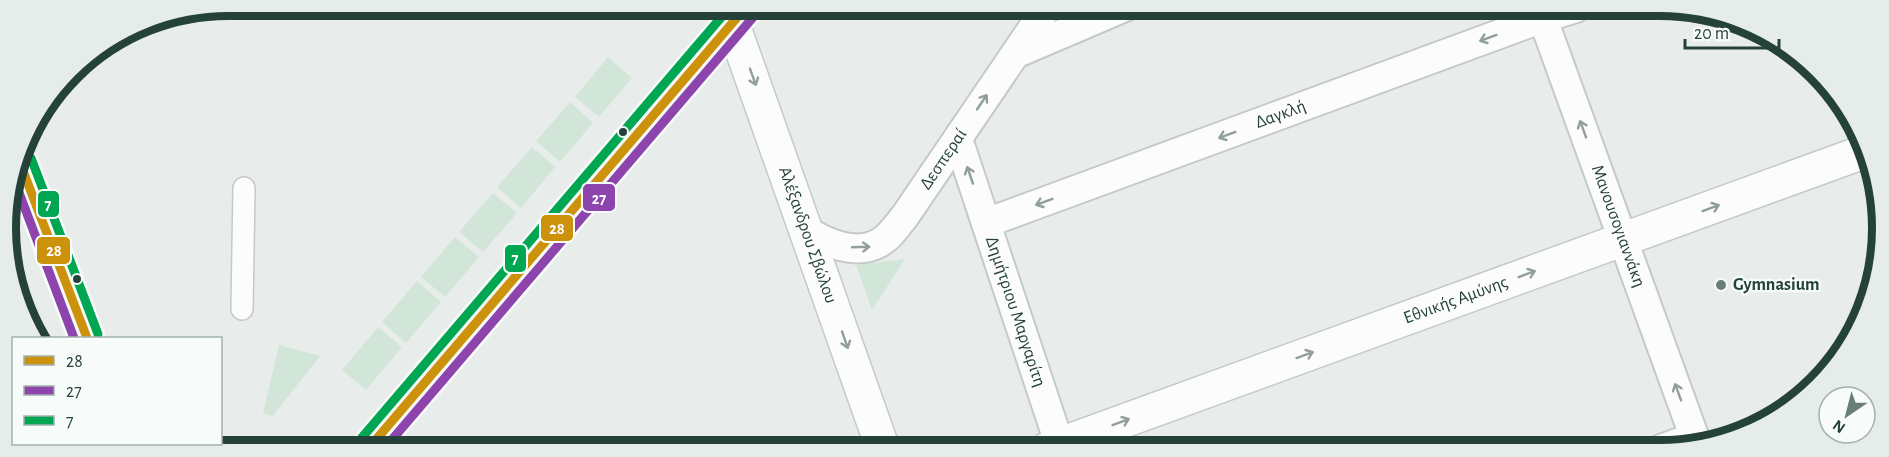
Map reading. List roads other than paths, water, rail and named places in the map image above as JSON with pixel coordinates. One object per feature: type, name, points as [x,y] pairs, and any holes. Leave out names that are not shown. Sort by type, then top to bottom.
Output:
[{"type":"main road","points":[[376,440],[737,17]]},
{"type":"main road","name":"Αλέξανδρου Σβώλου","points":[[740,17],[806,230],[880,440]]},
{"type":"main road","name":"Εθνικής Αμύνης","points":[[1078,440],[1859,154]]},
{"type":"main road","points":[[25,172],[86,337]]},
{"type":"street","name":"Δεσπεραί","points":[[806,230],[827,242],[863,248],[881,242],[891,234],[1041,16]]},
{"type":"street","points":[[1015,54],[1103,16]]},
{"type":"street","name":"Δαγκλή","points":[[986,224],[1533,16]]},
{"type":"street","name":"Μανουσογιαννάκη","points":[[1542,16],[1694,438]]},
{"type":"street","name":"Δημήτριου Μαργαρίτη","points":[[958,139],[1054,440]]},
{"type":"street","points":[[242,309],[244,188]]},
{"type":"place","name":"Gymnasium","points":[[1721,285]]}]
